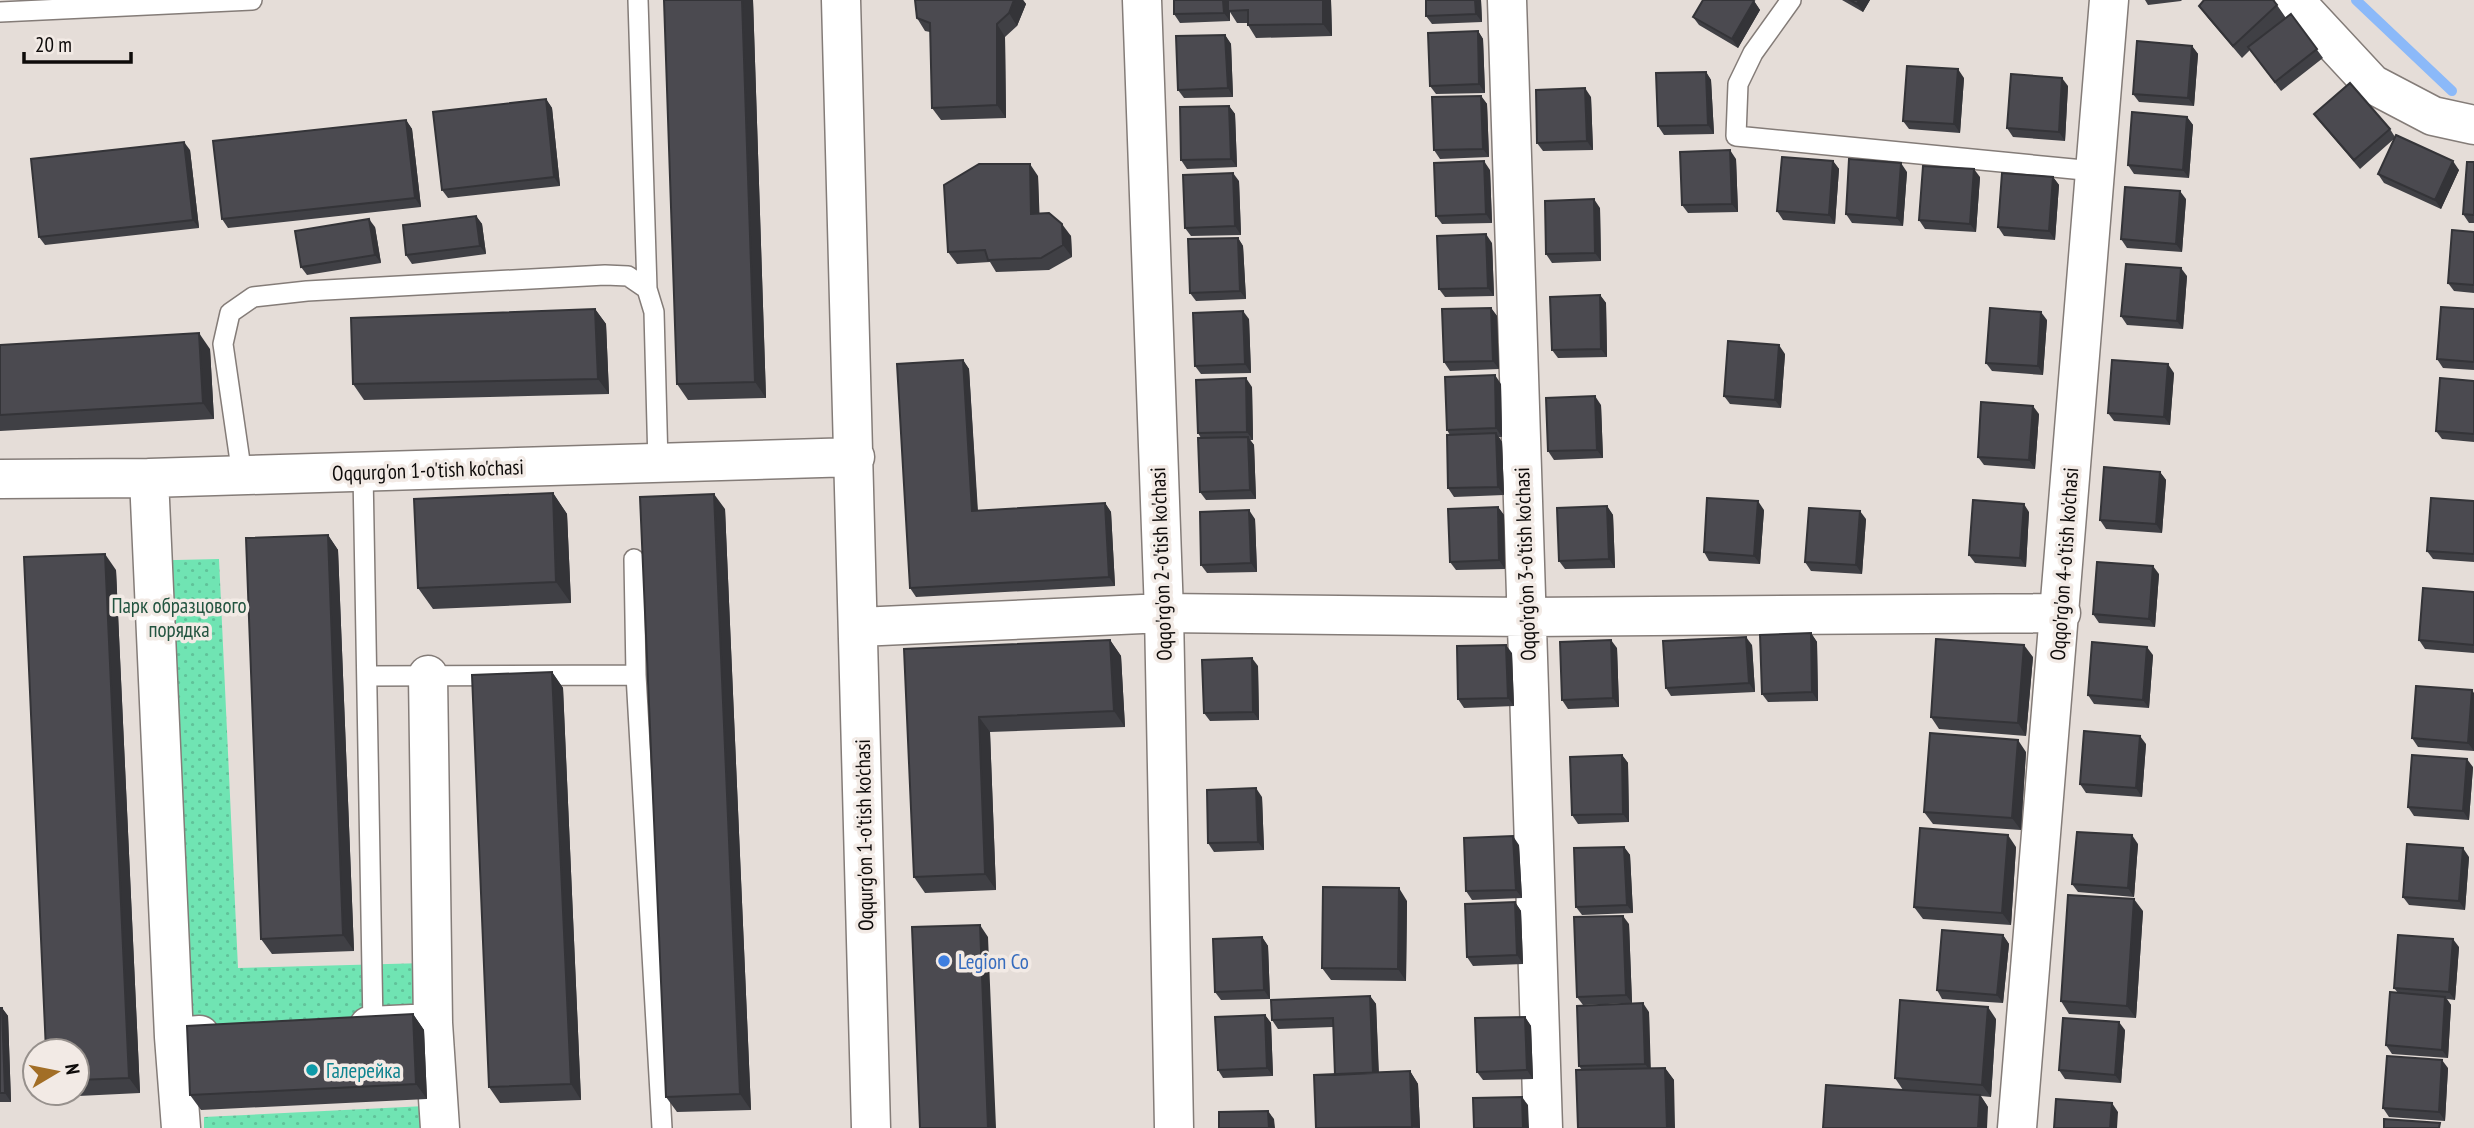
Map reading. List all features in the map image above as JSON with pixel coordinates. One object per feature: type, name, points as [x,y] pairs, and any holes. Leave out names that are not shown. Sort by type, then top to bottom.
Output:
[{"type":"street","name":"Oqqurg'on 1-o'tish ko'chasi","points":[[841,0],[871,1128]]},
{"type":"street","name":"Oqqo'rg'on 2-o'tish ko'chasi","points":[[1142,0],[1164,613],[1174,1128]]},
{"type":"street","name":"Oqqo'rg'on 3-o'tish ko'chasi","points":[[1507,0],[1543,1128]]},
{"type":"street","name":"Oqqo'rg'on 4-o'tish ko'chasi","points":[[2017,1128],[2109,0]]},
{"type":"street","points":[[2294,0],[2372,84],[2433,116],[2474,125]]},
{"type":"street","name":"Oqqurg'on 1-o'tish ko'chasi","points":[[0,479],[149,478],[855,457]]},
{"type":"street","points":[[149,478],[174,1037],[181,1128]]},
{"type":"street","points":[[859,626],[1164,613],[1527,617],[2061,612]]},
{"type":"street","points":[[428,675],[433,1023],[440,1128]]},
{"type":"street","points":[[334,1028],[433,1023]]},
{"type":"street","points":[[174,1037],[241,1033]]},
{"type":"lane","points":[[0,12],[252,0]]},
{"type":"lane","points":[[638,0],[647,289],[654,312],[659,464]]},
{"type":"lane","points":[[1791,0],[1753,52],[1738,84],[1736,136],[2094,171]]},
{"type":"lane","points":[[242,475],[223,344],[230,313],[253,297],[307,290],[605,275],[628,276],[647,289]]},
{"type":"lane","points":[[363,472],[373,1026]]},
{"type":"lane","points":[[634,559],[636,675],[662,1128]]},
{"type":"lane","points":[[367,676],[636,675]]},
{"type":"green space","name":"Парк образцового порядка","points":[[219,559],[238,968],[426,963],[428,1016],[158,1028],[133,561]]},
{"type":"green space","points":[[425,1106],[428,1128],[204,1128],[204,1117]]},
{"type":"building","points":[[664,0],[742,0],[755,382],[677,384]]},
{"type":"building","points":[[915,0],[1014,0],[1009,13],[997,24],[997,105],[932,108],[930,23],[917,18]]},
{"type":"building","points":[[1174,0],[1223,0],[1224,13],[1174,14]]},
{"type":"building","points":[[1228,0],[1323,0],[1323,24],[1248,25],[1248,10],[1228,11]]},
{"type":"building","points":[[1426,0],[1475,0],[1476,14],[1426,16]]},
{"type":"building","points":[[1703,0],[1754,1],[1732,39],[1693,17]]},
{"type":"building","points":[[2204,0],[2273,0],[2277,5],[2233,46],[2199,6]]},
{"type":"building","points":[[2291,14],[2317,49],[2275,82],[2248,47]]},
{"type":"building","points":[[1478,31],[1479,84],[1430,86],[1428,33]]},
{"type":"building","points":[[1225,35],[1228,88],[1178,90],[1176,36]]},
{"type":"building","points":[[2137,41],[2192,46],[2188,98],[2133,94]]},
{"type":"building","points":[[1907,66],[1958,69],[1954,124],[1903,121]]},
{"type":"building","points":[[1706,72],[1708,125],[1658,126],[1656,73]]},
{"type":"building","points":[[2011,74],[2062,78],[2059,132],[2007,128]]},
{"type":"building","points":[[2350,83],[2390,129],[2354,160],[2314,114]]},
{"type":"building","points":[[1585,88],[1587,141],[1537,143],[1536,90]]},
{"type":"building","points":[[1481,96],[1483,149],[1434,150],[1432,97]]},
{"type":"building","points":[[546,99],[554,177],[442,190],[433,112]]},
{"type":"building","points":[[1229,106],[1231,159],[1181,160],[1180,107]]},
{"type":"building","points":[[2132,112],[2187,117],[2183,170],[2128,165]]},
{"type":"building","points":[[406,120],[415,198],[222,219],[213,141]]},
{"type":"building","points":[[2396,135],[2453,161],[2435,200],[2378,174]]},
{"type":"building","points":[[184,142],[193,220],[39,237],[31,159]]},
{"type":"building","points":[[1730,150],[1732,204],[1682,205],[1680,152]]},
{"type":"building","points":[[1782,157],[1833,161],[1829,215],[1777,211]]},
{"type":"building","points":[[1849,159],[1901,163],[1897,218],[1846,214]]},
{"type":"building","points":[[1484,161],[1486,214],[1436,216],[1434,163]]},
{"type":"building","points":[[2467,162],[2474,162],[2474,215],[2463,214]]},
{"type":"building","points":[[979,164],[1030,164],[1031,214],[1049,213],[1062,224],[1063,245],[1041,258],[988,260],[985,250],[948,252],[944,185]]},
{"type":"building","points":[[1923,166],[1974,169],[1970,224],[1919,220]]},
{"type":"building","points":[[1233,173],[1235,226],[1185,228],[1183,175]]},
{"type":"building","points":[[2002,173],[2053,177],[2049,231],[1998,227]]},
{"type":"building","points":[[2125,187],[2180,191],[2176,244],[2121,239]]},
{"type":"building","points":[[1594,199],[1595,253],[1546,254],[1545,201]]},
{"type":"building","points":[[476,216],[480,246],[406,255],[403,225]]},
{"type":"building","points":[[369,219],[375,255],[301,267],[295,231]]},
{"type":"building","points":[[2452,230],[2474,232],[2474,285],[2448,283]]},
{"type":"building","points":[[1486,234],[1488,288],[1439,289],[1437,236]]},
{"type":"building","points":[[1238,238],[1240,291],[1190,293],[1188,239]]},
{"type":"building","points":[[2126,264],[2181,268],[2177,321],[2121,316]]},
{"type":"building","points":[[1600,295],[1601,349],[1552,350],[1550,297]]},
{"type":"building","points":[[2441,307],[2474,309],[2474,362],[2437,359]]},
{"type":"building","points":[[1491,308],[1493,361],[1444,362],[1442,309]]},
{"type":"building","points":[[1990,308],[2041,312],[2038,366],[1986,363]]},
{"type":"building","points":[[595,309],[598,379],[353,384],[351,318]]},
{"type":"building","points":[[1243,311],[1245,364],[1195,366],[1193,313]]},
{"type":"building","points":[[199,333],[203,403],[0,415],[0,345]]},
{"type":"building","points":[[1728,341],[1779,345],[1775,400],[1724,396]]},
{"type":"building","points":[[963,360],[972,511],[1105,503],[1109,577],[910,588],[897,364]]},
{"type":"building","points":[[2112,360],[2168,364],[2164,417],[2108,413]]},
{"type":"building","points":[[1495,375],[1496,428],[1447,430],[1445,377]]},
{"type":"building","points":[[1246,378],[1247,432],[1198,433],[1196,380]]},
{"type":"building","points":[[2440,378],[2474,381],[2474,434],[2436,431]]},
{"type":"building","points":[[1595,396],[1597,450],[1548,451],[1546,398]]},
{"type":"building","points":[[1981,402],[2033,406],[2029,460],[1978,457]]},
{"type":"building","points":[[1496,433],[1498,487],[1448,488],[1447,435]]},
{"type":"building","points":[[1248,437],[1250,490],[1200,492],[1198,438]]},
{"type":"building","points":[[2104,467],[2160,472],[2156,524],[2100,520]]},
{"type":"building","points":[[553,493],[556,582],[418,588],[414,499]]},
{"type":"building","points":[[714,494],[740,1094],[666,1097],[640,497]]},
{"type":"building","points":[[1707,498],[1758,501],[1754,556],[1704,552]]},
{"type":"building","points":[[2431,498],[2474,501],[2474,554],[2427,551]]},
{"type":"building","points":[[1973,500],[2024,504],[2020,558],[1969,555]]},
{"type":"building","points":[[1607,506],[1609,559],[1559,561],[1557,508]]},
{"type":"building","points":[[1498,507],[1499,560],[1450,562],[1448,509]]},
{"type":"building","points":[[1809,508],[1860,511],[1856,565],[1805,562]]},
{"type":"building","points":[[1249,510],[1251,563],[1201,565],[1200,512]]},
{"type":"building","points":[[328,535],[343,935],[261,939],[246,538]]},
{"type":"building","points":[[105,554],[129,1078],[91,1079],[91,1037],[45,1037],[24,557]]},
{"type":"building","points":[[2097,562],[2153,566],[2149,619],[2093,614]]},
{"type":"building","points":[[2423,588],[2474,592],[2474,645],[2419,640]]},
{"type":"building","points":[[1811,633],[1812,692],[1762,694],[1760,635]]},
{"type":"building","points":[[1746,637],[1749,683],[1666,688],[1663,641]]},
{"type":"building","points":[[1936,639],[2024,645],[2018,723],[1931,717]]},
{"type":"building","points":[[1110,640],[1114,711],[979,717],[985,874],[914,877],[904,649]]},
{"type":"building","points":[[1611,640],[1613,698],[1562,700],[1560,642]]},
{"type":"building","points":[[2092,642],[2147,647],[2143,700],[2088,695]]},
{"type":"building","points":[[1506,645],[1508,698],[1458,699],[1457,646]]},
{"type":"building","points":[[1252,658],[1253,712],[1204,713],[1202,660]]},
{"type":"building","points":[[552,672],[571,1084],[489,1087],[472,675]]},
{"type":"building","points":[[2416,686],[2472,690],[2468,743],[2412,738]]},
{"type":"building","points":[[2084,731],[2140,736],[2136,788],[2080,784]]},
{"type":"building","points":[[1930,733],[2018,740],[2012,818],[1924,812]]},
{"type":"building","points":[[1622,755],[1623,814],[1572,815],[1570,757]]},
{"type":"building","points":[[2412,755],[2467,759],[2463,811],[2408,807]]},
{"type":"building","points":[[1256,788],[1258,842],[1208,843],[1207,790]]},
{"type":"building","points":[[1920,828],[2008,835],[2002,913],[1914,907]]},
{"type":"building","points":[[2077,832],[2132,835],[2128,888],[2072,884]]},
{"type":"building","points":[[1513,836],[1516,890],[1466,891],[1464,838]]},
{"type":"building","points":[[2407,844],[2463,848],[2459,901],[2403,897]]},
{"type":"building","points":[[1624,847],[1627,905],[1576,907],[1574,848]]},
{"type":"building","points":[[1323,887],[1399,888],[1398,969],[1322,968]]},
{"type":"building","points":[[2068,895],[2134,899],[2127,1006],[2061,1001]]},
{"type":"building","points":[[1515,902],[1517,955],[1467,957],[1465,904]]},
{"type":"building","points":[[1623,916],[1626,995],[1577,997],[1574,917]]},
{"type":"building","points":[[980,925],[988,1128],[920,1128],[912,927]]},
{"type":"building","points":[[1942,930],[2003,935],[1997,995],[1937,990]]},
{"type":"building","points":[[2398,935],[2453,939],[2449,992],[2394,988]]},
{"type":"building","points":[[1262,937],[1264,990],[1215,992],[1213,939]]},
{"type":"building","points":[[2390,992],[2445,997],[2442,1050],[2386,1045]]},
{"type":"building","points":[[1370,996],[1373,1073],[1335,1075],[1333,1018],[1272,1020],[1271,1000]]},
{"type":"building","points":[[1900,1000],[1988,1007],[1982,1085],[1895,1078]]},
{"type":"building","points":[[1643,1003],[1645,1064],[1579,1066],[1577,1006]]},
{"type":"building","points":[[2,1008],[5,1093],[0,1093]]},
{"type":"building","name":"Галерейка","points":[[413,1014],[416,1084],[190,1095],[187,1026]]},
{"type":"building","points":[[1265,1015],[1267,1068],[1218,1070],[1215,1017]]},
{"type":"building","points":[[1525,1017],[1527,1070],[1477,1072],[1475,1018]]},
{"type":"building","points":[[2063,1018],[2119,1022],[2115,1075],[2059,1070]]},
{"type":"building","points":[[2387,1056],[2442,1060],[2439,1112],[2383,1108]]},
{"type":"building","points":[[1665,1068],[1667,1128],[1578,1128],[1576,1070]]},
{"type":"building","points":[[1410,1071],[1412,1127],[1316,1128],[1314,1075]]},
{"type":"building","points":[[1826,1085],[1980,1095],[1978,1128],[1823,1128]]},
{"type":"building","points":[[1522,1097],[1523,1128],[1474,1128],[1473,1098]]},
{"type":"building","points":[[2056,1099],[2112,1103],[2110,1128],[2054,1128]]},
{"type":"building","points":[[1268,1111],[1269,1128],[1219,1128],[1219,1112]]},
{"type":"building","points":[[2384,1119],[2440,1123],[2439,1128],[2384,1128]]},
{"type":"waterway","points":[[2356,0],[2452,91]]},
{"type":"place","name":"Legion Co","points":[[944,961]]},
{"type":"place","name":"Галерейка","points":[[312,1070]]}]
